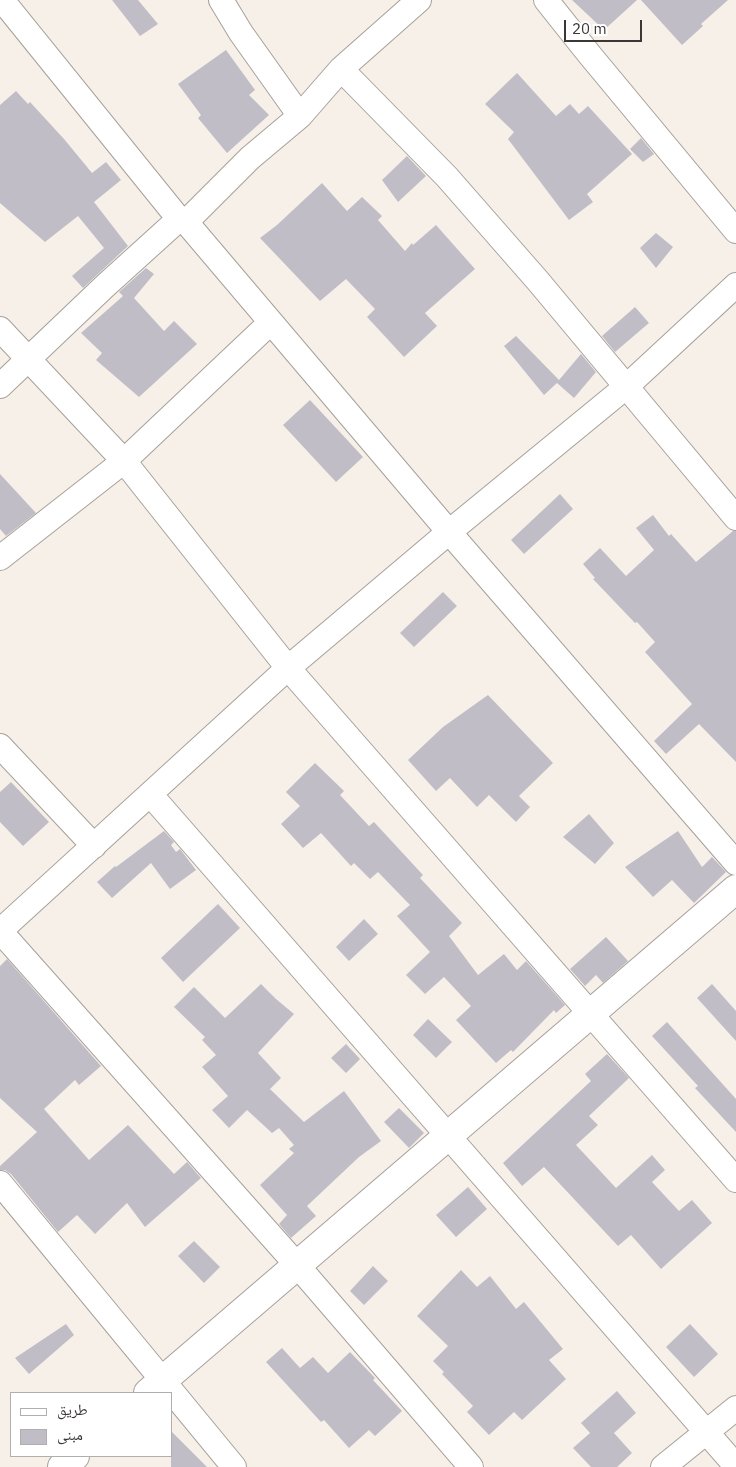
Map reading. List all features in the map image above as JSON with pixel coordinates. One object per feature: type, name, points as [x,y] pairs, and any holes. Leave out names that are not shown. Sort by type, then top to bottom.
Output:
[{"type":"street","points":[[2,0],[182,221],[736,863]]},
{"type":"street","points":[[220,0],[241,34],[300,116]]},
{"type":"street","points":[[546,0],[736,232]]},
{"type":"street","points":[[0,386],[250,158],[300,116],[341,69],[410,3]]},
{"type":"street","points":[[341,69],[447,177],[627,386],[736,518]]},
{"type":"street","points":[[471,1467],[297,1265],[0,931],[288,668],[449,532],[627,386],[736,285]]},
{"type":"street","points":[[0,558],[124,461],[270,323]]},
{"type":"street","points":[[0,329],[27,360],[124,461],[288,668],[736,1180]]},
{"type":"street","points":[[0,746],[94,846]]},
{"type":"street","points":[[150,794],[736,1466]]},
{"type":"street","points":[[0,1183],[155,1387],[736,889]]},
{"type":"street","points":[[172,1404],[234,1467]]},
{"type":"street","points":[[664,1467],[736,1408]]},
{"type":"street","points":[[62,1467],[74,1457]]},
{"type":"building","points":[[112,0],[138,0],[158,24],[140,36]]},
{"type":"building","points":[[572,0],[637,0],[604,30]]},
{"type":"building","points":[[641,0],[728,0],[701,24],[703,26],[682,45]]},
{"type":"building","points":[[226,50],[255,90],[249,95],[269,115],[227,153],[198,118],[201,115],[178,84]]},
{"type":"building","points":[[517,73],[556,116],[570,104],[579,114],[588,106],[632,154],[587,194],[593,202],[569,220],[508,139],[514,132],[485,104]]},
{"type":"building","points":[[16,91],[28,104],[30,102],[92,173],[106,162],[121,180],[94,202],[128,246],[83,288],[72,276],[104,248],[78,216],[45,242],[0,203],[0,105]]},
{"type":"building","points":[[641,138],[654,154],[643,162],[630,149]]},
{"type":"building","points":[[407,156],[426,176],[398,202],[382,180]]},
{"type":"building","points":[[322,183],[347,211],[362,197],[382,216],[378,220],[405,251],[412,243],[413,245],[436,225],[475,269],[425,313],[437,326],[404,357],[367,317],[375,309],[346,279],[320,301],[260,238],[277,225]]},
{"type":"building","points":[[656,233],[673,247],[656,268],[640,248]]},
{"type":"building","points":[[146,268],[154,274],[134,298],[164,331],[174,321],[197,344],[139,397],[96,360],[102,353],[81,333],[123,296],[119,292]]},
{"type":"building","points":[[635,307],[649,323],[615,352],[602,336]]},
{"type":"building","points":[[516,336],[559,380],[581,354],[596,372],[574,398],[557,383],[544,395],[504,346]]},
{"type":"building","points":[[310,400],[363,457],[336,482],[283,425]]},
{"type":"building","points":[[0,474],[36,513],[6,536],[0,529]]},
{"type":"building","points":[[560,494],[573,509],[524,554],[511,540]]},
{"type":"building","points":[[653,515],[669,536],[671,534],[696,562],[733,531],[736,531],[736,762],[699,724],[666,754],[654,741],[692,704],[645,652],[655,642],[593,579],[595,578],[583,564],[600,548],[626,576],[654,550],[636,528]]},
{"type":"building","points":[[443,592],[457,606],[414,647],[400,633]]},
{"type":"building","points":[[488,695],[553,763],[519,796],[530,807],[516,822],[489,795],[477,807],[450,778],[436,791],[408,760],[443,727]]},
{"type":"building","points":[[315,763],[344,791],[340,795],[369,826],[374,822],[423,875],[420,878],[462,923],[449,936],[478,975],[504,954],[517,970],[526,961],[565,1005],[556,1013],[554,1010],[513,1052],[511,1050],[496,1063],[456,1020],[471,1006],[444,977],[425,994],[406,975],[430,952],[397,916],[410,905],[378,872],[370,879],[354,863],[351,866],[321,833],[303,848],[281,824],[300,806],[286,792]]},
{"type":"building","points":[[11,782],[49,822],[23,846],[0,822],[0,792]]},
{"type":"building","points":[[589,814],[614,843],[595,864],[563,837]]},
{"type":"building","points":[[164,831],[174,842],[171,845],[176,852],[180,849],[196,870],[170,889],[151,863],[112,898],[97,882],[115,866]]},
{"type":"building","points":[[678,831],[702,867],[712,857],[726,872],[694,903],[672,880],[653,897],[625,867]]},
{"type":"building","points":[[218,904],[240,928],[183,982],[161,958]]},
{"type":"building","points":[[364,919],[378,934],[349,961],[336,947]]},
{"type":"building","points":[[606,937],[628,961],[603,983],[596,975],[585,986],[570,969]]},
{"type":"building","points":[[7,959],[101,1066],[79,1085],[75,1080],[44,1109],[89,1160],[128,1125],[174,1174],[187,1162],[201,1178],[145,1227],[127,1203],[95,1234],[77,1215],[58,1232],[11,1174],[5,1170],[0,1170],[0,1166],[37,1132],[0,1098],[0,966]]},
{"type":"building","points":[[261,984],[294,1014],[258,1053],[281,1078],[270,1089],[304,1122],[344,1091],[381,1141],[359,1157],[307,1206],[316,1216],[291,1238],[279,1224],[287,1215],[260,1185],[294,1153],[289,1149],[294,1145],[279,1128],[272,1133],[247,1110],[229,1128],[212,1110],[228,1096],[202,1067],[216,1055],[202,1040],[205,1037],[174,1007],[194,987],[225,1018]]},
{"type":"building","points":[[712,984],[736,1011],[736,1041],[697,998]]},
{"type":"building","points":[[428,1019],[452,1042],[436,1058],[413,1035]]},
{"type":"building","points":[[667,1022],[736,1099],[736,1132],[695,1088],[698,1086],[652,1036]]},
{"type":"building","points":[[346,1044],[360,1059],[346,1073],[331,1058]]},
{"type":"building","points":[[607,1054],[629,1078],[589,1116],[598,1125],[576,1145],[616,1188],[652,1155],[665,1170],[652,1182],[679,1211],[692,1200],[712,1223],[661,1269],[631,1235],[618,1246],[544,1167],[522,1186],[503,1163],[591,1081],[585,1074]]},
{"type":"building","points":[[399,1108],[424,1133],[409,1148],[384,1122]]},
{"type":"building","points":[[468,1187],[487,1209],[456,1237],[436,1215]]},
{"type":"building","points":[[194,1241],[220,1267],[204,1283],[178,1256]]},
{"type":"building","points":[[373,1266],[388,1281],[364,1305],[350,1291]]},
{"type":"building","points":[[461,1270],[477,1287],[490,1276],[516,1309],[524,1302],[563,1349],[549,1360],[566,1379],[522,1420],[514,1412],[489,1435],[467,1412],[473,1406],[442,1374],[444,1372],[433,1361],[448,1346],[417,1316]]},
{"type":"building","points":[[66,1324],[74,1335],[29,1374],[15,1358]]},
{"type":"building","points":[[690,1324],[718,1354],[694,1377],[666,1347]]},
{"type":"building","points":[[282,1348],[300,1368],[313,1357],[328,1373],[350,1352],[375,1378],[373,1380],[402,1411],[375,1436],[369,1430],[349,1448],[324,1420],[321,1422],[266,1362]]},
{"type":"building","points":[[617,1391],[636,1413],[614,1433],[632,1453],[617,1467],[591,1467],[573,1448],[590,1433],[581,1423]]},
{"type":"building","points":[[172,1432],[207,1467],[171,1467]]}]
